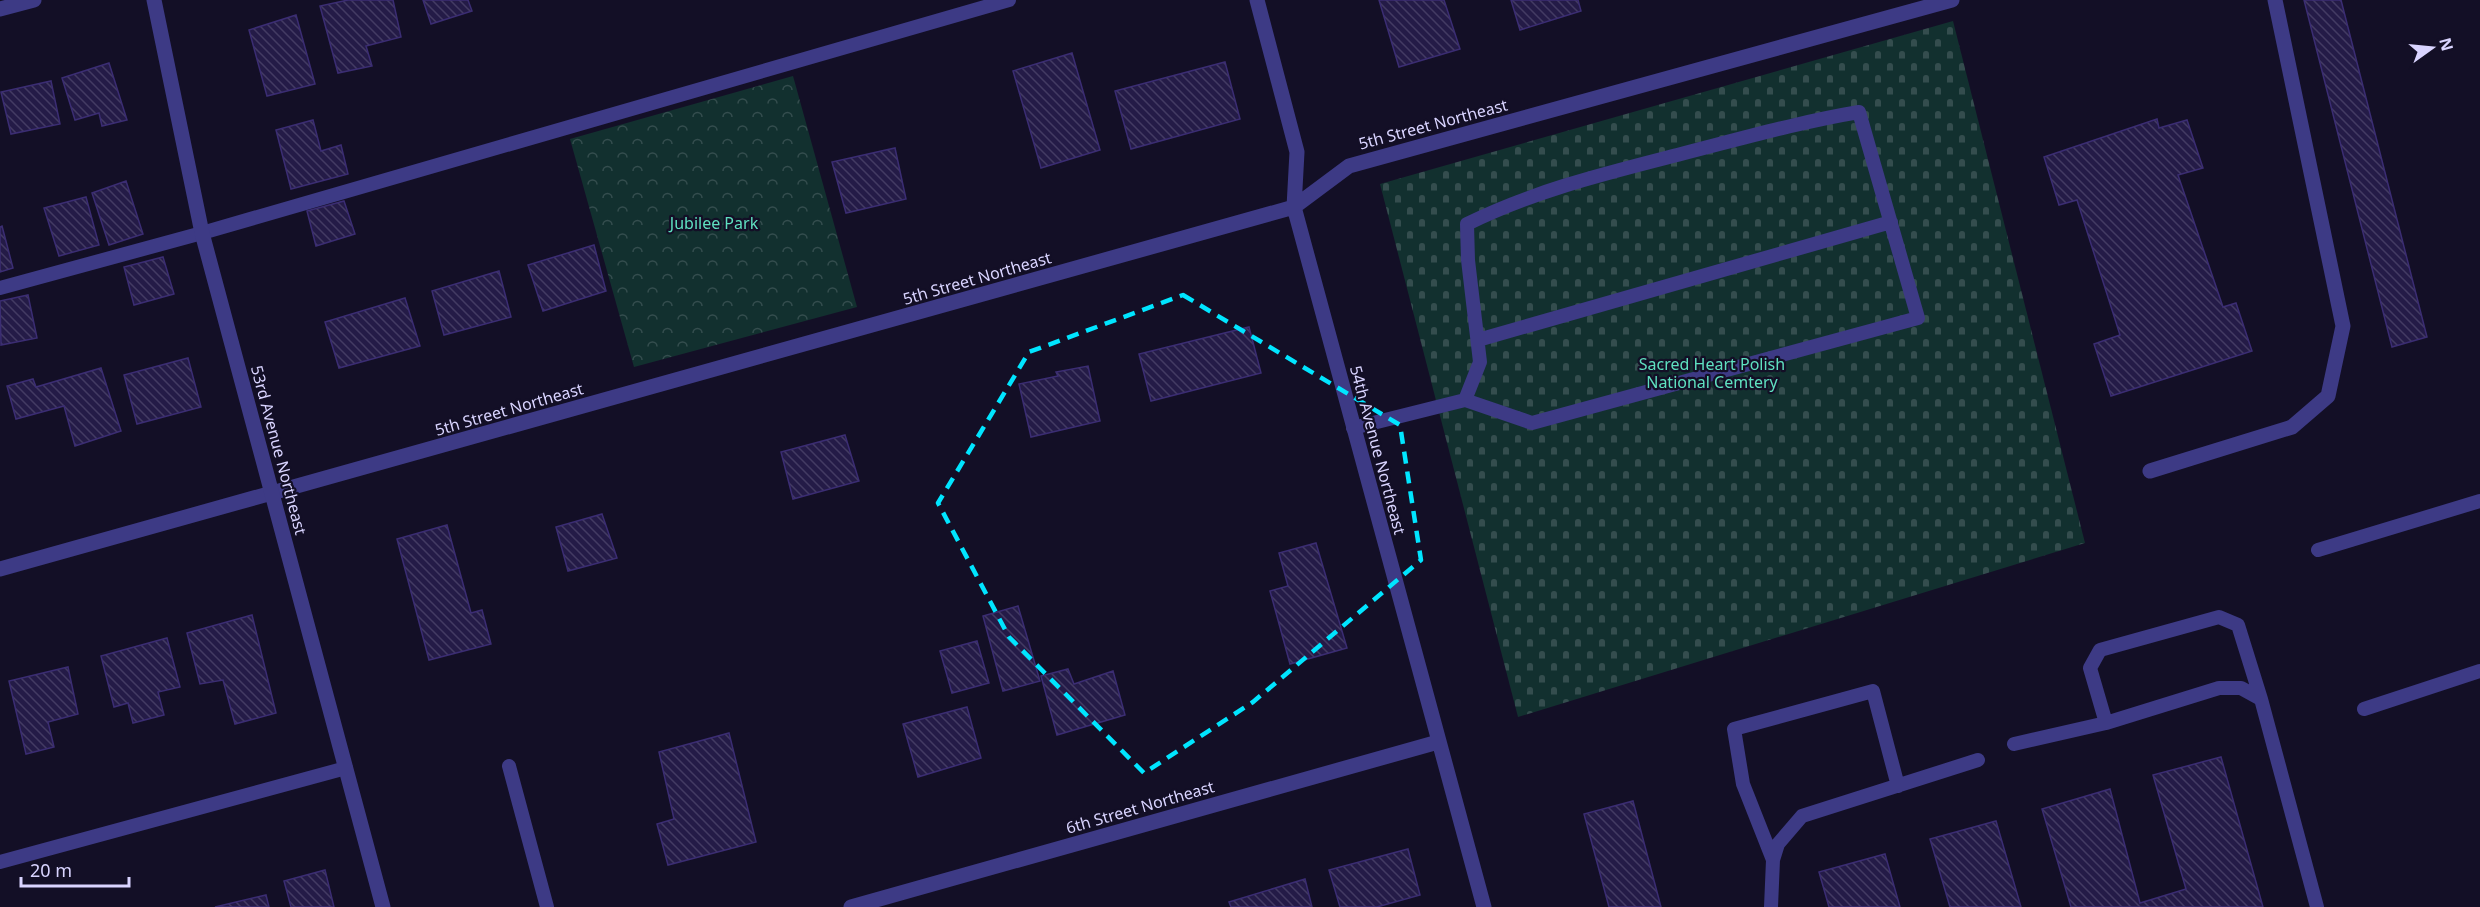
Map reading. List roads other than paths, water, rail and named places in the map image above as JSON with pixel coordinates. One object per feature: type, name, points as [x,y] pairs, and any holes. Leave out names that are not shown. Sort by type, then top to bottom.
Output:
[{"type":"street","points":[[0,9],[34,0]]},
{"type":"street","name":"53rd Avenue Northeast","points":[[154,0],[202,233],[383,907]]},
{"type":"street","name":"54th Avenue Northeast","points":[[1257,0],[1297,152],[1294,207],[1484,907]]},
{"type":"street","name":"5th Street Northeast","points":[[0,569],[1294,207],[1348,166],[1952,0]]},
{"type":"street","points":[[2150,471],[2292,427],[2328,396],[2343,326],[2275,0]]},
{"type":"street","name":"6th Street Northeast","points":[[851,907],[1438,742]]},
{"type":"lane","points":[[0,288],[202,233],[1010,0]]},
{"type":"lane","points":[[1353,428],[1465,400],[1532,423],[1918,318],[1860,112],[1813,120],[1561,185],[1504,206],[1467,224],[1468,260],[1480,362],[1465,400]]},
{"type":"lane","points":[[1478,339],[1891,222]]},
{"type":"lane","points":[[2318,550],[2480,501]]},
{"type":"lane","points":[[2106,723],[2090,668],[2100,650],[2218,617],[2238,625],[2261,699],[2318,907]]},
{"type":"lane","points":[[2364,709],[2480,671]]},
{"type":"lane","points":[[2014,744],[2106,723],[2219,688],[2241,688],[2261,699]]},
{"type":"lane","points":[[1773,860],[1743,784],[1734,729],[1873,692],[1898,786]]},
{"type":"lane","points":[[1772,907],[1773,860],[1778,844],[1802,816],[1978,760]]},
{"type":"lane","points":[[509,766],[547,907]]},
{"type":"lane","points":[[0,862],[346,768]]},
{"type":"park label","name":"Jubilee Park","points":[[714,223]]},
{"type":"park label","name":"Sacred Heart Polish National Cemtery","points":[[1712,373]]}]
